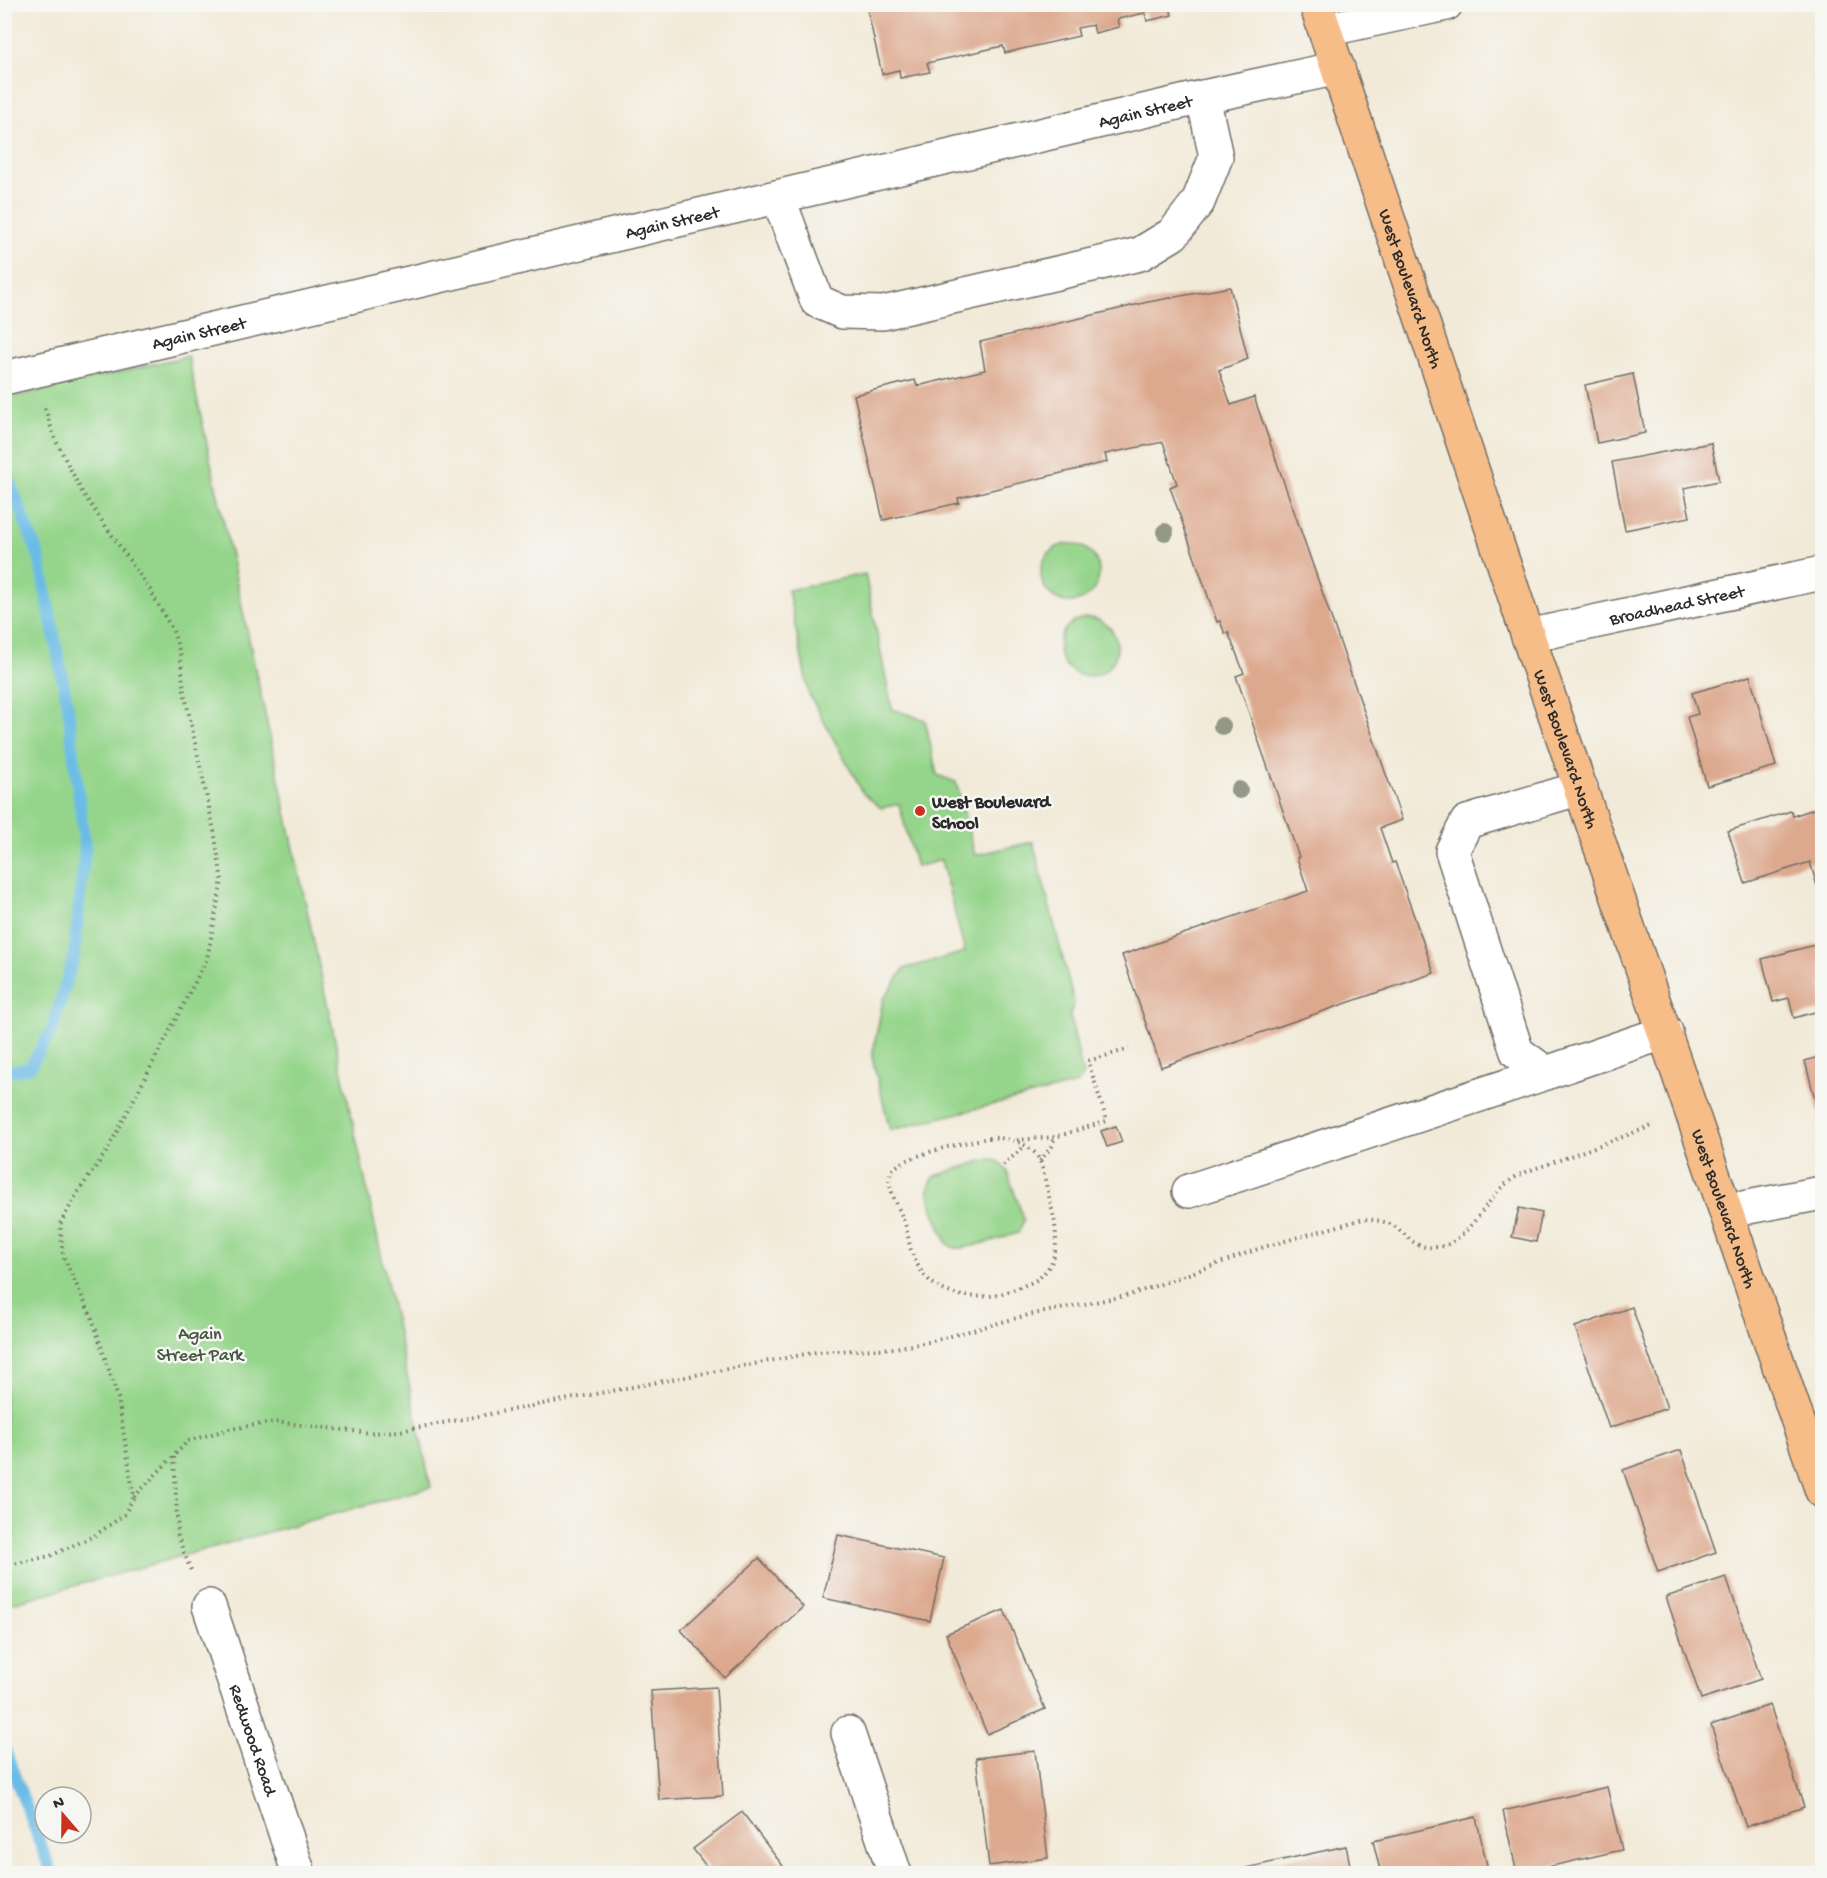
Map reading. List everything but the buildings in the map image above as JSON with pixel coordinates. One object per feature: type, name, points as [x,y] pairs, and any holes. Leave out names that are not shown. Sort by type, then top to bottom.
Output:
[{"type":"main road","name":"West Boulevard North","points":[[1321,17],[1528,636],[1822,1491]]},
{"type":"street","points":[[1321,17],[1446,4]]},
{"type":"street","name":"Again Street","points":[[19,375],[1203,97],[1338,68]]},
{"type":"street","points":[[778,197],[817,301],[842,312],[883,312],[1140,254],[1173,234],[1198,202],[1216,157],[1203,97]]},
{"type":"street","name":"Broadhead Street","points":[[1528,636],[1822,573]]},
{"type":"street","points":[[1546,1073],[1517,1052],[1452,851],[1467,822],[1581,788]]},
{"type":"street","points":[[1189,1191],[1666,1032]]},
{"type":"street","points":[[1727,1211],[1822,1193]]},
{"type":"street","name":"Redwood Road","points":[[209,1606],[299,1874]]},
{"type":"street","points":[[848,1733],[895,1874]]},
{"type":"path","points":[[19,375],[82,492],[150,590],[173,631],[180,653],[184,691],[214,831],[222,880],[207,959],[107,1151],[78,1192],[60,1224],[63,1256],[92,1318],[118,1398],[134,1497]]},
{"type":"path","points":[[1013,1140],[1029,1141],[1055,1137],[1107,1121],[1088,1061],[1129,1049]]},
{"type":"path","points":[[4,1566],[50,1556],[94,1536],[124,1515],[134,1497],[188,1441],[229,1429],[275,1422],[370,1433],[400,1431],[817,1352],[895,1348],[928,1342],[1024,1316],[1130,1295],[1264,1247],[1363,1219],[1378,1220],[1393,1225],[1420,1246],[1435,1248],[1445,1246],[1461,1236],[1492,1197],[1508,1182],[1536,1168],[1652,1126]]},
{"type":"path","points":[[1040,1162],[1052,1146],[1055,1137]]},
{"type":"path","points":[[989,1138],[1013,1140],[1033,1151],[1040,1162],[1046,1180],[1056,1227],[1056,1244],[1052,1263],[1039,1278],[1011,1291],[986,1297],[946,1292],[929,1280],[913,1256],[903,1219],[890,1186],[891,1172],[902,1163],[943,1148],[989,1138]]},
{"type":"path","points":[[1003,1165],[1025,1146]]},
{"type":"path","points":[[174,1456],[178,1536],[188,1567],[209,1606]]},
{"type":"green space","name":"Again Street Park","points":[[188,356],[431,1487],[5,1605],[5,399]]},
{"type":"green space","points":[[1070,544],[1081,546],[1094,557],[1099,573],[1097,584],[1086,597],[1070,602],[1059,600],[1046,589],[1041,573],[1043,562],[1054,549]]},
{"type":"green space","points":[[865,574],[892,709],[925,720],[937,775],[956,782],[975,855],[1033,842],[1074,1002],[1070,1015],[1083,1076],[1077,1084],[890,1130],[872,1057],[883,1000],[904,969],[965,952],[941,860],[916,867],[899,804],[881,808],[863,793],[809,694],[788,590]]},
{"type":"green space","points":[[1088,618],[1099,620],[1112,631],[1117,647],[1115,658],[1104,671],[1088,676],[1077,674],[1064,663],[1059,647],[1061,636],[1072,623]]},
{"type":"green space","points":[[992,1159],[1001,1163],[1007,1171],[1024,1220],[1018,1233],[968,1247],[952,1247],[947,1243],[930,1199],[931,1182],[935,1176]]},
{"type":"waterway","points":[[4,468],[39,557],[68,707],[85,848],[74,955],[52,1030],[29,1068],[4,1072]]},
{"type":"waterway","points":[[4,1748],[52,1874]]},
{"type":"place","name":"West Boulevard School","points":[[920,811]]}]
